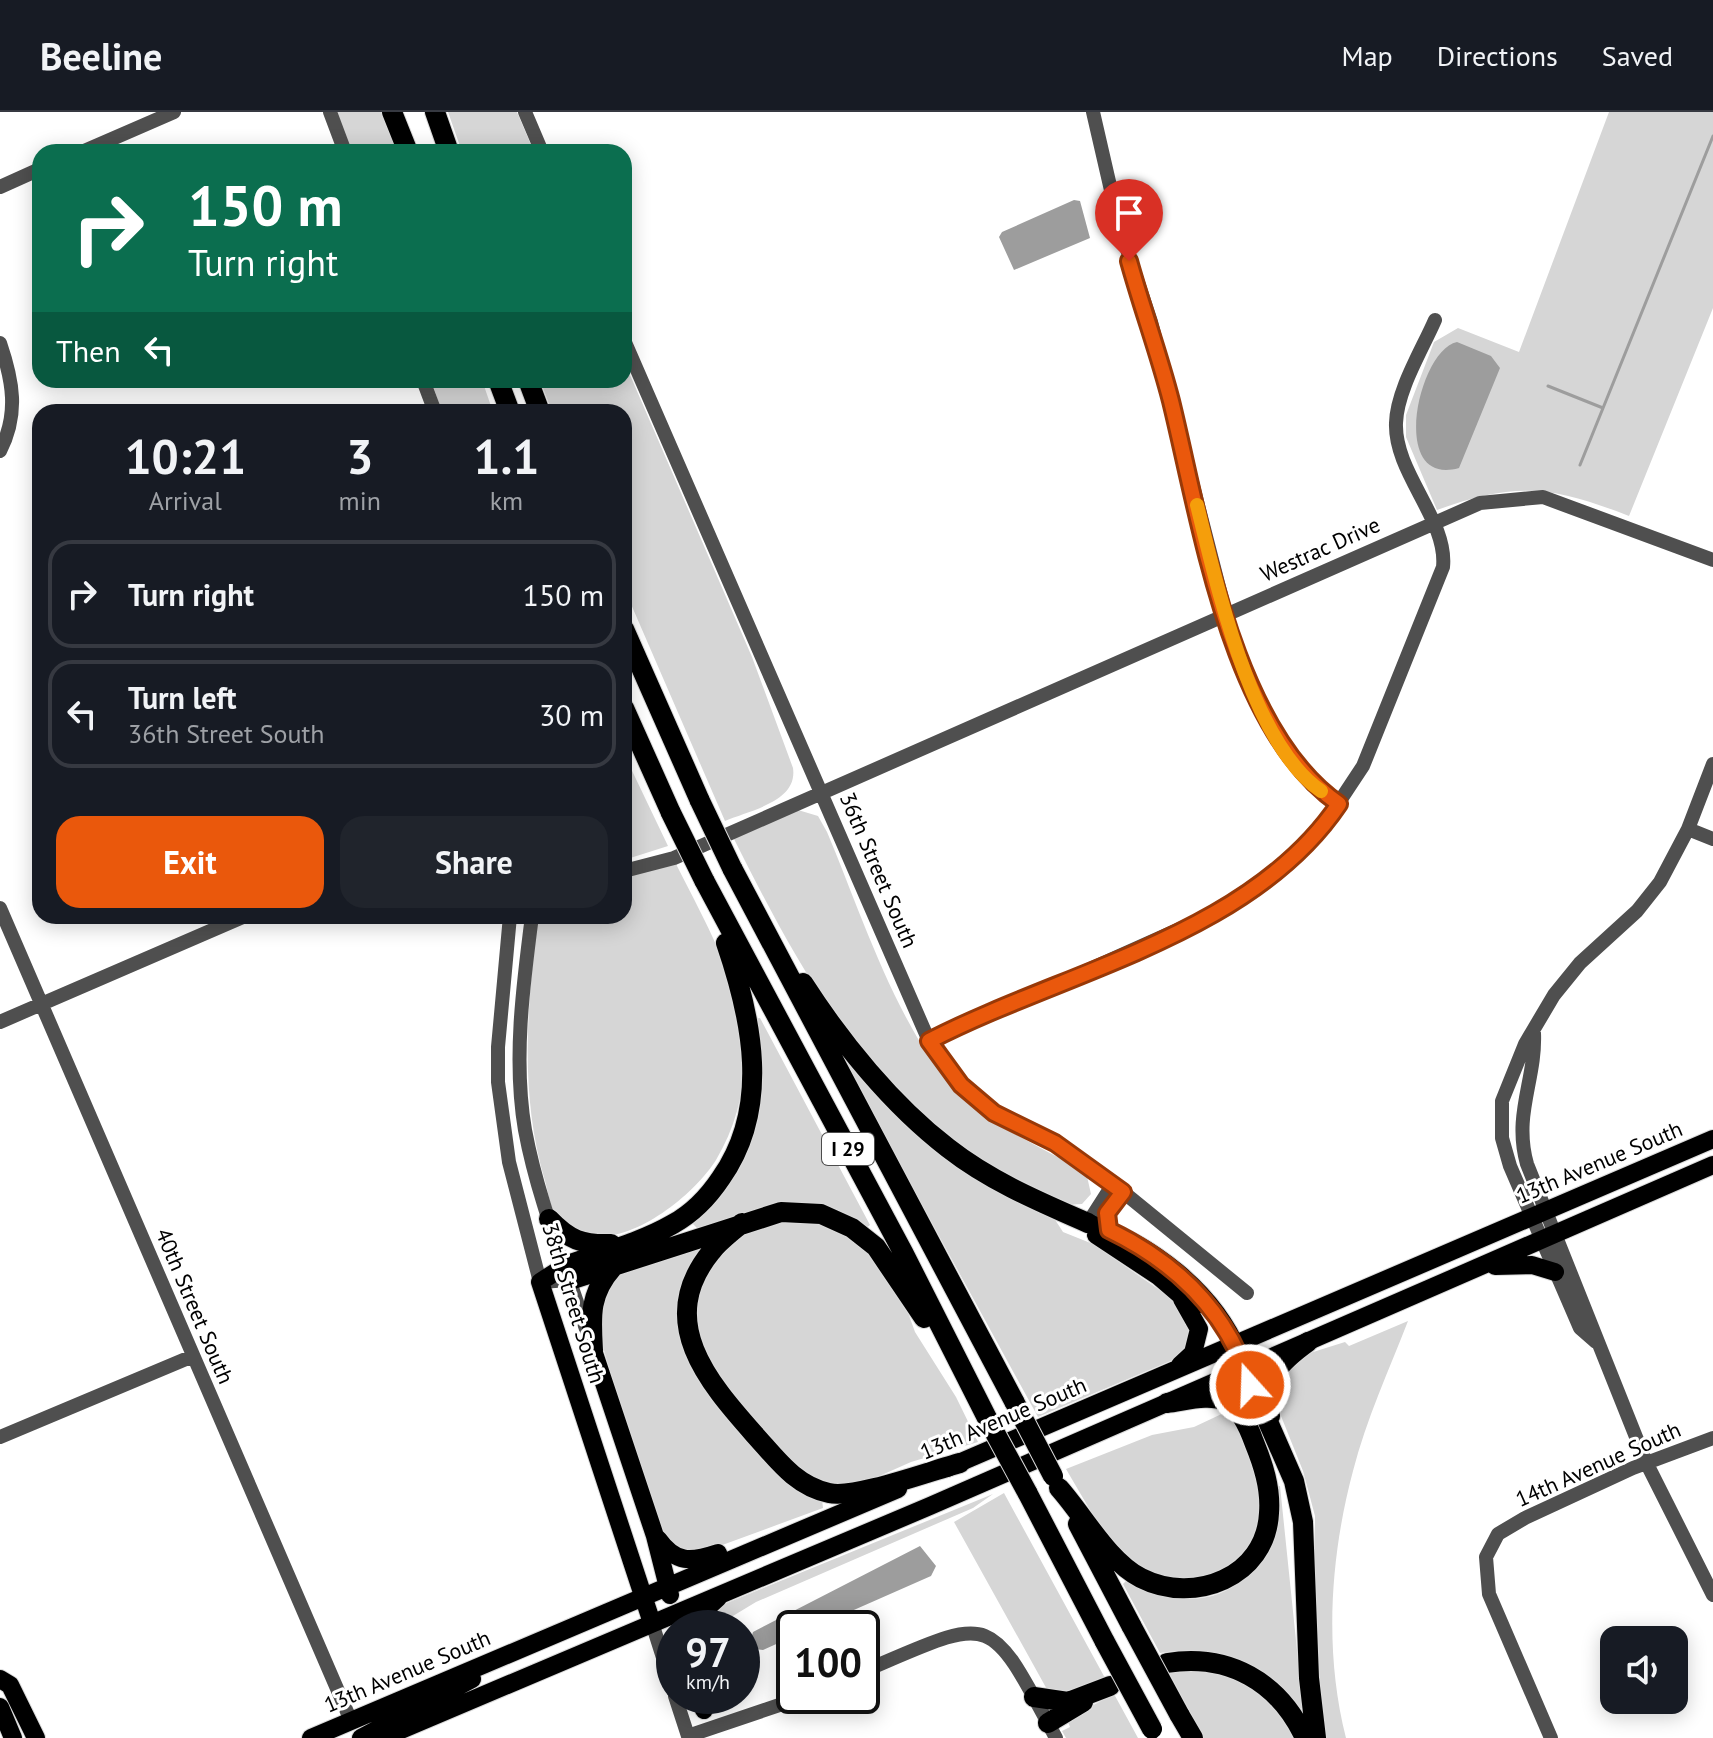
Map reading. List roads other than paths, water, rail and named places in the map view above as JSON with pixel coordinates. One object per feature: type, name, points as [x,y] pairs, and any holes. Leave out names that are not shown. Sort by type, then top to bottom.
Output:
[{"type":"highway","points":[[392,112],[405,144]]},
{"type":"highway","points":[[404,112],[415,144]]},
{"type":"highway","points":[[435,112],[446,144]]},
{"type":"highway","name":"I 29","points":[[632,647],[700,801],[763,931],[1193,1738]]},
{"type":"highway","name":"I 29","points":[[632,726],[706,885],[1154,1734]]},
{"type":"highway","points":[[568,1273],[676,1223],[707,1197],[734,1159],[747,1129],[752,1096],[750,1028],[744,997],[706,885]]},
{"type":"highway","points":[[763,931],[784,953],[812,997],[862,1060],[913,1119],[950,1150],[988,1174],[1088,1223]]},
{"type":"highway","points":[[568,1273],[613,1267],[781,1212],[821,1214],[852,1228],[876,1247],[923,1317],[962,1366]]},
{"type":"highway","points":[[549,1219],[568,1239],[584,1244],[635,1242]]},
{"type":"highway","points":[[742,1223],[711,1252],[698,1274],[690,1297],[687,1328],[694,1355],[706,1377],[787,1471],[807,1486],[832,1494],[859,1492],[960,1463]]},
{"type":"highway","points":[[593,1350],[592,1297],[613,1267]]},
{"type":"highway","points":[[1273,1432],[1267,1400],[1274,1372],[1280,1362],[1308,1342]]},
{"type":"highway","points":[[1240,1372],[1273,1432],[1294,1481],[1303,1522],[1308,1664],[1316,1738]]},
{"type":"highway","points":[[1056,1482],[1114,1555],[1139,1577],[1165,1587],[1193,1590],[1215,1585],[1236,1573],[1253,1558],[1270,1515],[1266,1476],[1251,1433],[1240,1413],[1228,1402],[1211,1398],[1167,1403]]},
{"type":"highway","points":[[1167,1663],[1202,1660],[1246,1672],[1277,1695],[1305,1738]]},
{"type":"highway","points":[[1034,1697],[1058,1702],[1102,1691],[1052,1730]]},
{"type":"main road","name":"13th Avenue South","points":[[311,1738],[350,1730],[522,1648],[1713,1139]]},
{"type":"main road","points":[[695,1610],[728,1591],[1710,1166]]},
{"type":"main road","points":[[1088,1223],[1148,1249],[1178,1273],[1219,1319],[1240,1372]]},
{"type":"main road","points":[[1088,1223],[1092,1233],[1176,1290],[1230,1348]]},
{"type":"main road","points":[[1477,1269],[1518,1264],[1555,1272]]},
{"type":"main road","points":[[540,1282],[568,1273]]},
{"type":"main road","name":"38th Street South","points":[[540,1282],[652,1623]]},
{"type":"main road","points":[[1172,1372],[1193,1353],[1199,1340],[1193,1316],[1176,1290]]},
{"type":"main road","name":"38th Street South","points":[[593,1350],[655,1536],[674,1610]]},
{"type":"main road","points":[[655,1536],[672,1555],[691,1561],[824,1520]]},
{"type":"main road","points":[[705,1610],[728,1591]]},
{"type":"main road","points":[[382,1738],[656,1623]]},
{"type":"main road","points":[[361,1738],[430,1704],[522,1648]]},
{"type":"main road","points":[[0,1681],[10,1685],[36,1738]]},
{"type":"main road","points":[[0,1707],[13,1738]]},
{"type":"street","points":[[100,144],[174,112]]},
{"type":"street","points":[[330,112],[342,144]]},
{"type":"street","points":[[525,112],[539,144]]},
{"type":"street","points":[[1093,112],[1119,225],[1151,322],[1225,614],[1269,726],[1312,785],[1339,804]]},
{"type":"street","points":[[0,187],[32,173]]},
{"type":"street","points":[[929,1041],[1223,910],[1278,873],[1322,828],[1339,804],[1373,744],[1440,579],[1444,558],[1403,459],[1395,421],[1435,320]]},
{"type":"street","points":[[0,343],[10,374],[13,408],[0,451]]},
{"type":"street","name":"36th Street South","points":[[632,358],[929,1041],[961,1085],[994,1113],[1055,1143],[1118,1188],[1247,1293]]},
{"type":"street","name":"Westrac Drive","points":[[632,869],[674,858],[1480,503],[1543,497],[1713,560]]},
{"type":"street","points":[[1713,764],[1688,829],[1660,882],[1643,904],[1568,976],[1525,1044],[1506,1086],[1501,1120],[1507,1157],[1591,1322],[1596,1342],[1646,1462],[1713,1595]]},
{"type":"street","points":[[1688,829],[1713,839]]},
{"type":"street","name":"40th Street South","points":[[0,908],[350,1730]]},
{"type":"street","points":[[0,1022],[226,924]]},
{"type":"street","name":"38th Street South","points":[[509,924],[498,1047],[498,1082],[509,1162],[540,1282]]},
{"type":"street","name":"38th Street South","points":[[531,924],[521,1036],[525,1126],[549,1219],[593,1350]]},
{"type":"street","points":[[1088,1223],[1118,1188]]},
{"type":"street","points":[[1109,1230],[1107,1213],[1118,1188]]},
{"type":"street","points":[[1547,1238],[1555,1272],[1580,1328],[1596,1342]]},
{"type":"street","points":[[0,1437],[193,1356]]},
{"type":"street","name":"14th Avenue South","points":[[1551,1738],[1489,1594],[1486,1557],[1498,1534],[1574,1494],[1646,1462],[1713,1438]]},
{"type":"street","name":"38th Street South","points":[[652,1623],[656,1635]]},
{"type":"street","points":[[880,1664],[952,1633],[980,1632],[1006,1650],[1052,1730]]},
{"type":"street","name":"38th Street South","points":[[681,1714],[688,1736],[776,1706]]},
{"type":"street","points":[[707,1714],[710,1729]]},
{"type":"waterway","points":[[1580,465],[1713,136]]},
{"type":"waterway","points":[[1548,386],[1603,408]]}]
